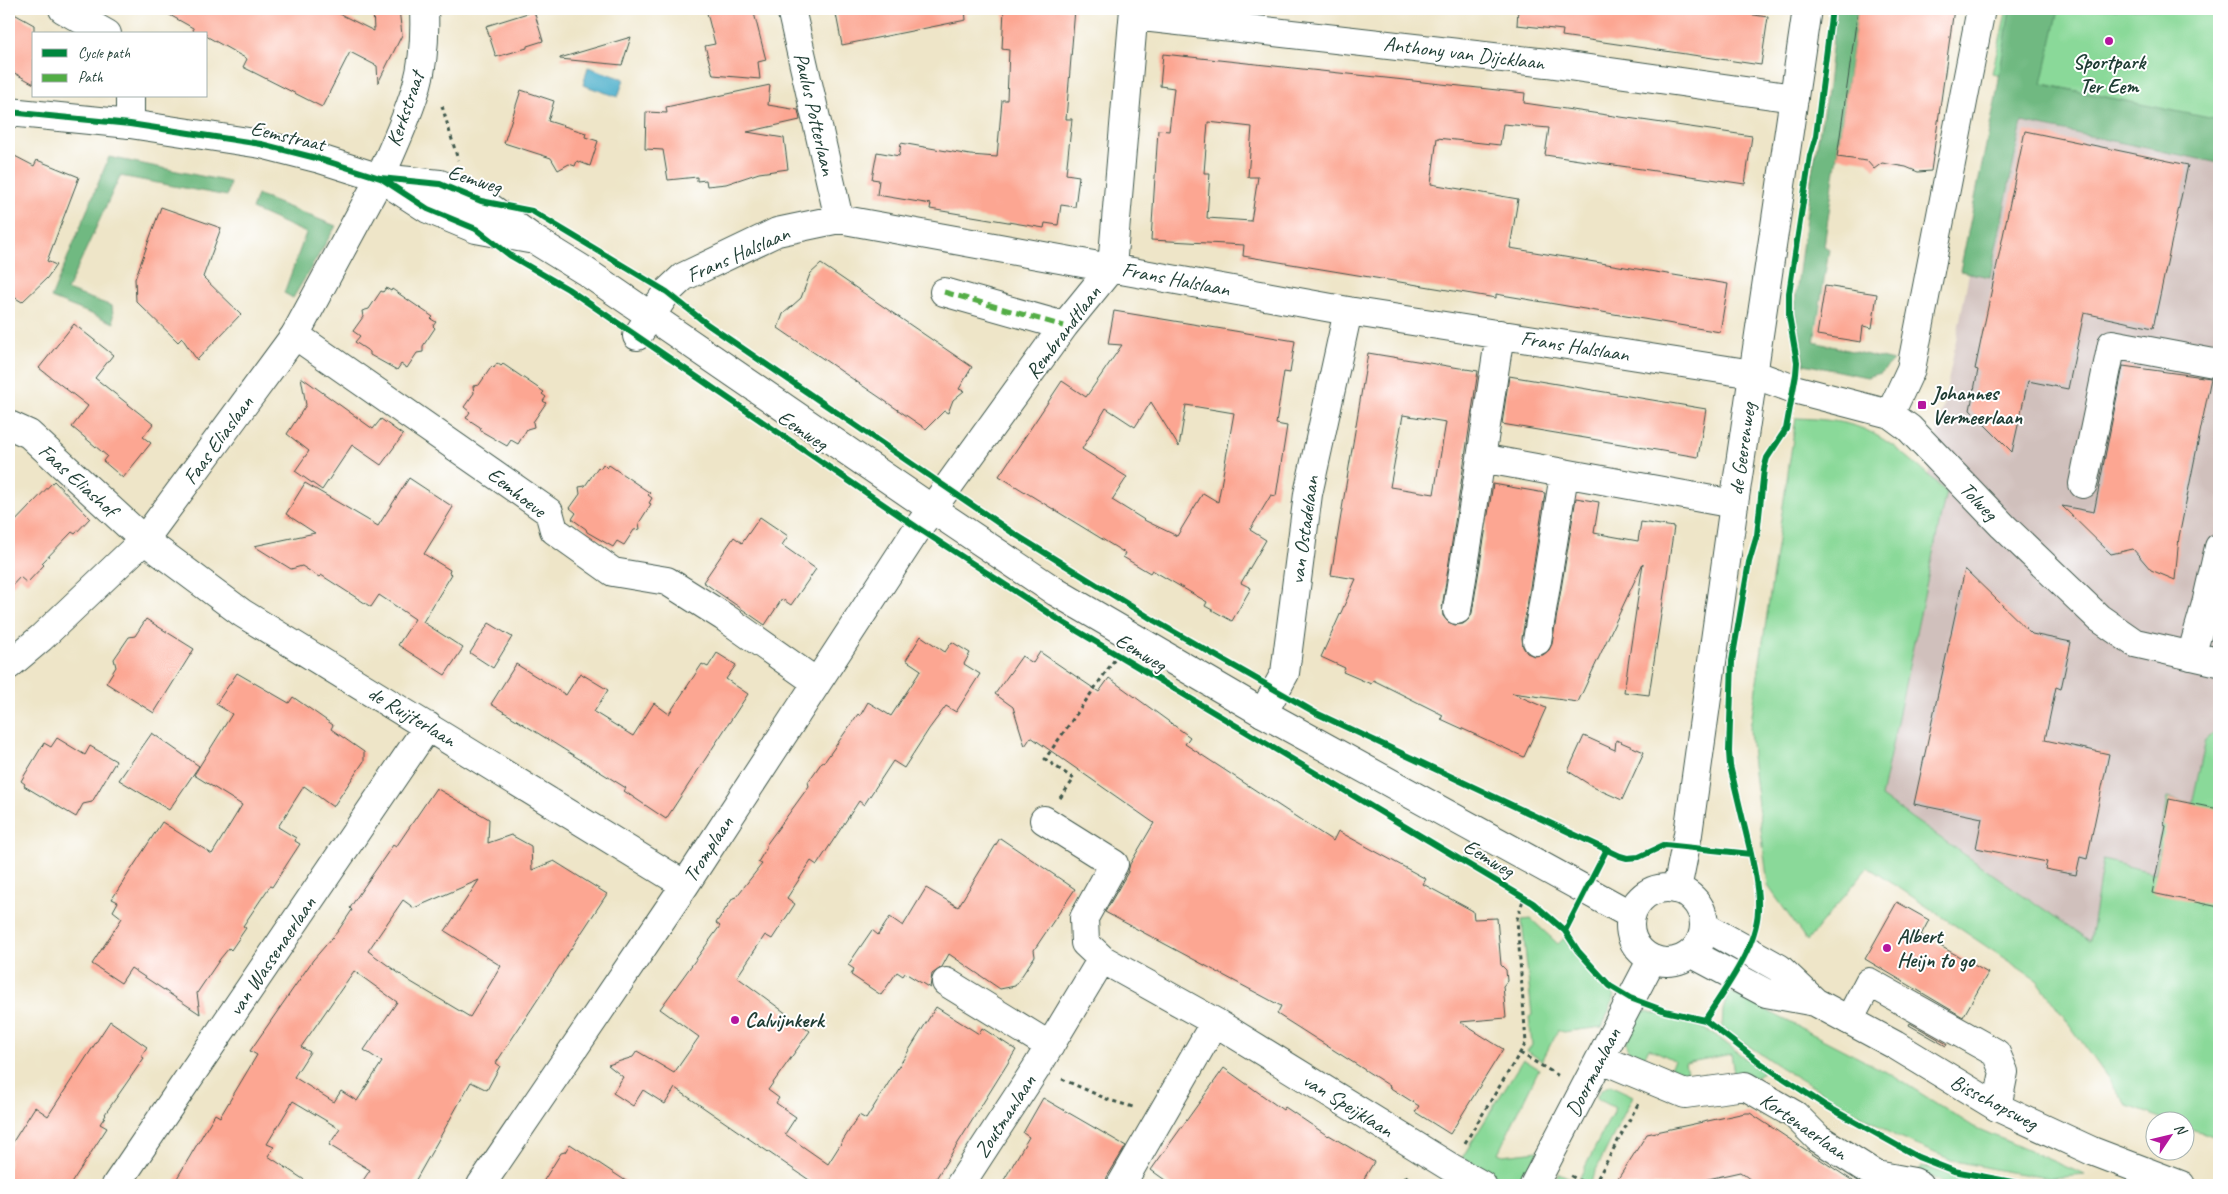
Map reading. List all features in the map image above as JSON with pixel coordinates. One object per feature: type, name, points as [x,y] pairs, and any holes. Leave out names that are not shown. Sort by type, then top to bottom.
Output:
[{"type":"street","points":[[63,9],[103,32]]},
{"type":"street","name":"Kerkstraat","points":[[380,178],[418,84],[425,37],[424,9]]},
{"type":"street","name":"Paulus Potterlaan","points":[[791,9],[839,219]]},
{"type":"street","name":"de Geerenweg","points":[[1677,888],[1688,834],[1734,504],[1807,9]]},
{"type":"street","points":[[1890,414],[1911,369],[1981,9]]},
{"type":"street","name":"Anthony van Dijcklaan","points":[[1134,12],[1547,63],[1794,98]]},
{"type":"street","name":"Rembrandtlaan","points":[[932,509],[1064,326],[1112,267],[1134,12]]},
{"type":"street","points":[[130,98],[130,124]]},
{"type":"street","name":"Eemstraat","points":[[9,112],[130,124],[261,144],[320,159],[380,178]]},
{"type":"street","name":"Eemweg","points":[[380,178],[440,184],[482,201],[535,240],[585,271],[643,326],[932,509],[1056,592],[1262,713],[1631,915]]},
{"type":"street","name":"Eemweg","points":[[380,178],[428,209],[476,229],[535,240]]},
{"type":"street","name":"Faas Eliaslaan","points":[[9,665],[41,638],[144,540],[295,335],[380,178]]},
{"type":"street","name":"Frans Halslaan","points":[[643,326],[667,292],[683,277],[701,267],[778,232],[839,219],[1348,311],[1753,374]]},
{"type":"street","points":[[944,292],[1064,326]]},
{"type":"street","name":"van Ostadelaan","points":[[1262,713],[1285,673],[1308,494],[1348,311]]},
{"type":"street","points":[[1457,610],[1500,334]]},
{"type":"street","name":"Eemhoeve","points":[[295,335],[549,512],[554,530],[614,572],[667,581],[724,617],[816,682]]},
{"type":"street","points":[[2083,484],[2112,344],[2219,364]]},
{"type":"street","name":"Tolweg","points":[[1753,374],[1794,388],[1890,414],[1909,428],[2003,526],[2100,618],[2135,643],[2219,662]]},
{"type":"street","name":"Faas Eliashof","points":[[9,426],[29,434],[144,540]]},
{"type":"street","points":[[1481,458],[1564,475],[1734,504]]},
{"type":"street","points":[[1537,641],[1564,475]]},
{"type":"street","name":"Tromplaan","points":[[481,1185],[685,885],[816,682],[932,509]]},
{"type":"street","name":"de Ruijterlaan","points":[[144,540],[242,613],[685,885]]},
{"type":"street","points":[[2191,656],[2206,604],[2219,547]]},
{"type":"street","name":"van Wassenaerlaan","points":[[116,1185],[428,726]]},
{"type":"street","name":"van Speijklaan","points":[[1044,820],[1114,864],[1084,918],[1085,943],[1102,958],[1215,1022],[1482,1185]]},
{"type":"street","points":[[1662,887],[1677,888],[1697,902],[1702,914],[1704,926],[1698,945],[1691,953],[1679,960],[1666,962],[1652,959],[1636,946],[1629,925],[1631,915],[1637,902],[1648,892],[1662,887]]},
{"type":"street","name":"Bisschopsweg","points":[[1704,926],[1779,968],[1814,1002]]},
{"type":"street","name":"Bisschopsweg","points":[[1691,953],[1766,993],[1814,1002],[1849,1020],[1997,1107],[2092,1151],[2181,1185]]},
{"type":"street","points":[[946,982],[1043,1057],[1102,958]]},
{"type":"street","name":"Doormanlaan","points":[[1534,1185],[1652,959]]},
{"type":"street","points":[[1849,1020],[1869,982],[1996,1053],[2004,1072],[1997,1107]]},
{"type":"street","points":[[1121,1185],[1215,1022]]},
{"type":"street","name":"Zoutmanlaan","points":[[960,1185],[1043,1057]]},
{"type":"street","name":"Kortenaerlaan","points":[[1601,1059],[1685,1094],[1745,1086],[1795,1114],[1818,1138],[1876,1175],[1914,1182],[1920,1185]]},
{"type":"path","points":[[418,84],[442,104],[461,167],[464,194]]},
{"type":"path","points":[[1044,820],[1074,779],[1045,759],[1117,656]]},
{"type":"path","points":[[1450,1167],[1526,1043],[1517,919],[1524,898]]},
{"type":"path","points":[[1520,1054],[1584,1091]]},
{"type":"path","points":[[1043,1057],[1109,1100],[1154,1126]]},
{"type":"path","points":[[1594,1185],[1651,1080]]},
{"type":"shaded area","points":[[2004,92],[2219,140],[2219,1104],[1879,801],[1906,576],[1946,392]]},
{"type":"green space","points":[[1836,9],[1858,9],[1824,246],[1829,249],[1814,342],[1893,361],[1881,373],[1867,377],[1804,364],[1794,310],[1812,172],[1828,86]]},
{"type":"green space","name":"Sportpark Ter Eem","points":[[2007,9],[2219,9],[2219,121],[1992,73]]},
{"type":"green space","points":[[2010,9],[2059,9],[2042,84],[2219,120],[2219,163],[2022,122],[1990,277],[1960,271],[1996,97]]},
{"type":"green space","points":[[109,157],[230,182],[227,196],[120,176],[67,290],[112,306],[114,323],[51,298]]},
{"type":"green space","points":[[257,195],[336,226],[293,298],[284,293],[306,233],[252,209]]},
{"type":"green space","points":[[1796,418],[1826,420],[1856,426],[1874,434],[1902,453],[1946,492],[1881,797],[2090,941],[2103,860],[2155,873],[2167,798],[2192,804],[2206,740],[2219,729],[2219,1139],[2196,1131],[2196,1112],[2146,1113],[2128,1106],[2038,981],[1868,867],[1807,941],[1768,886],[1750,729]]},
{"type":"green space","points":[[1531,919],[1558,944],[1564,938],[1581,963],[1615,996],[1602,1027],[1563,1032],[1558,1030],[1542,1061],[1527,1051],[1532,1045],[1529,1017],[1532,1015],[1522,920]]},
{"type":"green space","points":[[1729,991],[1890,1074],[1974,1127],[2085,1175],[2050,1178],[2009,1172],[1954,1161],[1899,1138],[1780,1067],[1722,1028],[1723,1010]]},
{"type":"green space","points":[[1639,1009],[1694,1024],[1714,1034],[1763,1072],[1757,1077],[1735,1079],[1731,1054],[1685,1063],[1689,1082],[1665,1077],[1674,1060],[1649,1048],[1641,1064],[1629,1051],[1627,1038]]},
{"type":"green space","points":[[1523,1059],[1539,1069],[1498,1153],[1503,1155],[1538,1151],[1529,1173],[1521,1179],[1503,1180],[1494,1178],[1460,1161]]},
{"type":"green space","points":[[1610,1085],[1633,1096],[1589,1184],[1579,1179],[1615,1108],[1596,1098],[1600,1091]]},
{"type":"green space","points":[[1922,1166],[1997,1185],[1946,1185],[1919,1170]]},
{"type":"green space","points":[[1559,1173],[1585,1185],[1552,1185]]},
{"type":"water","points":[[588,67],[624,79],[618,97],[583,85]]},
{"type":"building","points":[[159,9],[330,9],[374,31],[373,9],[399,9],[402,35],[378,83],[377,66],[350,52],[322,107],[243,67],[247,59],[208,37],[208,32],[194,32],[193,28]]},
{"type":"building","points":[[706,9],[753,9],[766,60],[758,62],[760,79],[713,75],[705,46],[715,44]]},
{"type":"building","points":[[835,9],[965,9],[966,20],[842,45]]},
{"type":"building","points":[[1004,9],[1075,9],[1066,119],[1072,119],[1066,174],[1079,176],[1075,207],[1061,205],[1058,225],[1045,223],[1044,228],[930,209],[931,204],[877,195],[879,180],[872,179],[877,152],[899,156],[901,143],[970,155],[997,157],[1002,100],[1007,100],[1009,50],[1002,49]]},
{"type":"building","points":[[1518,9],[1712,9],[1768,17],[1761,65],[1562,36],[1563,30],[1517,25]]},
{"type":"building","points":[[1858,9],[1954,9],[1931,171],[1918,172],[1906,167],[1882,163],[1874,169],[1867,161],[1837,157]]},
{"type":"building","points":[[9,11],[34,25],[34,32],[32,32],[32,83],[9,70]]},
{"type":"building","points":[[534,11],[543,41],[496,57],[486,26]]},
{"type":"building","points":[[631,37],[622,65],[560,59],[560,58]]},
{"type":"building","points":[[1163,54],[1525,93],[1524,103],[1752,136],[1745,184],[1545,155],[1549,128],[1503,124],[1500,145],[1437,138],[1431,184],[1518,199],[1510,248],[1728,284],[1720,332],[1496,294],[1496,298],[1243,256],[1244,245],[1151,240],[1158,130],[1169,131],[1174,88],[1160,86]],"holes":[[[1208,122],[1252,127],[1248,177],[1258,177],[1251,221],[1207,218],[1210,173],[1204,173]]]},
{"type":"building","points":[[770,85],[768,105],[798,110],[800,120],[747,132],[784,138],[788,169],[759,173],[726,184],[707,186],[706,180],[697,181],[697,177],[668,180],[663,150],[645,149],[646,112],[667,113],[666,107]]},
{"type":"building","points":[[521,90],[554,101],[548,121],[586,133],[585,137],[598,141],[590,166],[577,161],[575,166],[569,164],[558,170],[551,158],[504,143]]},
{"type":"building","points":[[2025,131],[2188,165],[2153,328],[2084,313],[2068,389],[2028,381],[2012,452],[1970,410],[1978,370],[1975,369]]},
{"type":"building","points":[[9,153],[34,166],[37,160],[79,177],[47,261],[56,265],[47,278],[22,302],[9,294]]},
{"type":"building","points":[[161,207],[221,228],[203,277],[241,314],[197,360],[182,338],[178,342],[136,301],[135,279]]},
{"type":"building","points":[[821,264],[972,367],[959,389],[964,391],[953,400],[948,413],[944,411],[926,429],[778,328],[783,314],[801,298],[810,274]]},
{"type":"building","points":[[1825,286],[1877,294],[1872,328],[1863,326],[1861,342],[1817,335]]},
{"type":"building","points":[[386,288],[391,291],[392,289],[433,317],[431,319],[436,322],[433,326],[435,328],[423,346],[423,352],[417,353],[407,368],[401,364],[397,370],[370,355],[370,352],[355,342],[360,336],[353,331],[363,317],[362,311],[369,309],[381,291],[383,292]]},
{"type":"building","points":[[1114,311],[1295,341],[1290,373],[1284,372],[1276,424],[1287,426],[1276,496],[1271,495],[1250,530],[1266,540],[1241,583],[1251,588],[1232,621],[1205,606],[1207,602],[1152,570],[1150,573],[1123,557],[1125,553],[999,476],[1062,381],[1086,397],[1122,345],[1108,344]],"holes":[[[1151,402],[1179,447],[1186,405],[1234,413],[1218,502],[1203,493],[1177,536],[1146,521],[1112,500],[1127,477],[1082,449],[1106,408],[1135,427]]]},
{"type":"building","points":[[74,324],[113,355],[95,378],[153,424],[143,437],[151,443],[123,478],[103,461],[107,456],[72,427],[88,406],[39,368]]},
{"type":"building","points":[[1368,353],[1478,371],[1442,608],[1443,616],[1448,622],[1455,625],[1463,624],[1472,613],[1493,484],[1545,493],[1522,638],[1523,647],[1527,653],[1534,656],[1543,655],[1552,644],[1576,498],[1599,502],[1594,533],[1638,541],[1641,522],[1674,527],[1649,695],[1624,692],[1643,563],[1578,702],[1512,693],[1546,708],[1524,757],[1441,719],[1443,715],[1373,680],[1371,684],[1343,672],[1345,668],[1321,657],[1356,579],[1331,575]],"holes":[[[1403,415],[1446,422],[1434,494],[1390,487]]]},
{"type":"building","points":[[497,363],[501,366],[503,364],[544,392],[542,394],[546,397],[543,401],[546,403],[533,422],[534,427],[527,429],[518,444],[511,440],[507,446],[481,431],[480,427],[466,418],[470,412],[464,407],[474,393],[473,386],[479,385],[492,366],[494,368]]},
{"type":"building","points":[[2123,366],[2211,378],[2179,537],[2175,580],[2151,570],[2133,549],[2111,554],[2062,506],[2094,512]]},
{"type":"building","points":[[1509,376],[1706,409],[1698,457],[1502,424]]},
{"type":"building","points":[[301,377],[373,429],[381,419],[403,435],[381,465],[352,445],[322,490],[295,471],[309,451],[287,434],[306,405]]},
{"type":"building","points":[[603,464],[607,468],[609,465],[650,493],[648,495],[652,498],[649,503],[651,504],[639,523],[640,529],[634,530],[624,545],[617,541],[613,547],[587,532],[586,529],[572,519],[576,513],[570,508],[580,494],[579,487],[585,486],[598,467],[600,469]]},
{"type":"building","points":[[409,478],[453,507],[424,554],[450,570],[449,573],[452,574],[423,622],[463,648],[445,675],[398,645],[415,619],[379,595],[371,607],[321,575],[319,577],[302,566],[291,569],[254,546],[315,533],[286,514],[305,483],[378,526]]},
{"type":"building","points":[[54,481],[90,518],[75,534],[72,532],[42,563],[44,565],[27,583],[20,577],[9,589],[9,528]]},
{"type":"building","points":[[760,517],[788,536],[782,545],[816,569],[791,605],[782,599],[765,625],[703,582],[734,537],[742,543]]},
{"type":"building","points":[[1965,569],[2032,634],[2071,642],[2061,689],[2056,687],[2045,740],[2109,754],[2087,859],[2080,857],[2076,875],[2045,869],[2047,862],[1976,848],[1982,818],[1914,804]]},
{"type":"building","points":[[146,619],[194,649],[154,713],[106,683],[116,667],[114,659],[129,637],[135,636]]},
{"type":"building","points":[[489,623],[512,637],[493,668],[470,653]]},
{"type":"building","points":[[921,636],[945,652],[952,642],[970,653],[964,664],[980,674],[956,712],[946,706],[904,768],[893,761],[864,805],[859,801],[817,865],[811,861],[787,898],[795,904],[772,939],[765,935],[737,977],[810,1031],[768,1090],[779,1098],[776,1103],[796,1117],[785,1134],[828,1164],[859,1115],[866,1119],[936,1007],[979,1034],[982,1028],[1016,1050],[932,1185],[814,1185],[675,1088],[665,1104],[643,1090],[633,1106],[613,1093],[623,1077],[608,1065],[633,1057],[637,1051],[674,1073],[699,1037],[660,1009],[720,926],[716,923],[733,898],[736,897],[762,864],[758,862],[766,849],[766,845],[809,786],[808,782],[822,762],[825,761],[858,714],[860,716],[868,702],[891,716],[921,670],[906,660]]},
{"type":"building","points":[[1040,652],[1099,692],[1109,678],[1190,737],[1185,744],[1333,841],[1338,831],[1426,879],[1423,884],[1473,911],[1474,919],[1497,918],[1501,965],[1506,970],[1507,981],[1503,986],[1506,1018],[1460,1022],[1503,1049],[1450,1134],[1415,1112],[1419,1106],[1277,1014],[1281,1006],[1105,912],[1154,823],[1031,737],[1025,746],[1013,707],[995,694],[1022,656],[1033,663]]},
{"type":"building","points":[[717,653],[736,665],[726,679],[748,694],[666,819],[624,791],[626,788],[491,704],[516,664],[566,695],[580,673],[608,690],[594,712],[633,736],[654,703],[669,714],[702,664],[708,667]]},
{"type":"building","points":[[237,673],[289,703],[293,697],[333,725],[331,729],[364,752],[364,761],[333,807],[304,786],[278,827],[296,838],[295,841],[300,844],[272,887],[270,886],[243,926],[246,928],[231,950],[229,948],[220,959],[197,993],[200,1014],[131,968],[121,983],[92,964],[122,918],[113,911],[118,902],[112,899],[162,822],[212,854],[242,805],[194,775],[232,714],[216,704]]},
{"type":"building","points":[[152,733],[199,766],[169,810],[119,780]]},
{"type":"building","points":[[1584,736],[1615,750],[1616,740],[1644,752],[1622,800],[1595,788],[1568,771]]},
{"type":"building","points":[[57,738],[85,755],[90,746],[116,761],[92,802],[83,804],[76,817],[24,786],[25,784],[21,781],[44,743],[51,747]]},
{"type":"building","points":[[436,788],[489,819],[488,843],[511,835],[531,846],[532,870],[554,861],[607,894],[496,1063],[500,1066],[487,1090],[471,1082],[413,1185],[360,1185],[370,1170],[329,1145],[340,1129],[293,1101],[267,1144],[274,1147],[268,1156],[312,1185],[173,1185],[215,1114],[220,1117],[257,1055],[250,1051],[313,960],[338,931],[352,910],[350,908],[393,845],[396,847]],"holes":[[[479,880],[445,931],[501,966],[470,1017],[411,982],[368,951],[403,900],[414,908]],[[354,971],[397,1002],[364,1050],[382,1062],[357,1101],[341,1091],[334,1102],[294,1077],[310,1052],[301,1047]]]},
{"type":"building","points":[[2169,799],[2219,809],[2219,907],[2152,893],[2166,826],[2164,825]]},
{"type":"building","points":[[1000,838],[1075,889],[1034,950],[1035,956],[1015,986],[1000,989],[949,954],[942,967],[932,974],[930,988],[905,973],[903,976],[897,972],[881,995],[851,975],[854,969],[848,965],[872,930],[878,935],[890,917],[903,926],[926,888],[958,907]]},
{"type":"building","points":[[1897,902],[1929,920],[1921,935],[1988,973],[1963,1017],[1865,959]]},
{"type":"building","points":[[110,1021],[147,1047],[141,1056],[144,1058],[100,1124],[107,1128],[70,1185],[9,1185],[9,1148],[35,1107],[48,1116]]},
{"type":"building","points":[[1910,1023],[1947,1044],[1946,1046],[1909,1025]]},
{"type":"building","points":[[1224,1068],[1283,1110],[1285,1107],[1328,1136],[1374,1162],[1360,1185],[1172,1185],[1151,1170]]},
{"type":"building","points":[[1043,1098],[1126,1146],[1107,1177],[1105,1185],[1001,1185],[1029,1137],[1023,1133]]},
{"type":"building","points":[[1750,1113],[1859,1185],[1758,1185],[1740,1172],[1681,1185],[1614,1185],[1647,1134]]},
{"type":"building","points":[[570,1144],[632,1185],[541,1185],[561,1153],[565,1152]]},
{"type":"marked path","points":[[944,292],[1064,326]]},
{"type":"cycle path","points":[[1751,854],[1730,766],[1732,661],[1749,562],[1757,535],[1764,469],[1767,458],[1786,429],[1796,374],[1797,362],[1789,316],[1789,293],[1810,156],[1816,136],[1832,9]]},
{"type":"cycle path","points":[[9,112],[130,124],[261,144],[320,159],[380,178],[440,184],[481,201],[532,211],[667,292],[707,324],[1013,533],[1155,621],[1316,713],[1620,856],[1627,858],[1639,857],[1665,845],[1751,854],[1758,897],[1756,925],[1746,954],[1705,1020]]},
{"type":"cycle path","points":[[382,179],[428,209],[476,229],[511,256],[568,289],[918,528],[1064,623],[1533,903],[1565,931],[1578,951],[1610,986],[1630,998],[1665,1011],[1705,1020],[1762,1064],[1823,1104],[1918,1157],[1954,1171],[2028,1185]]},
{"type":"cycle path","points":[[1565,931],[1607,849]]},
{"type":"place","name":"Sportpark Ter Eem","points":[[2109,41]]},
{"type":"place","name":"Johannes Vermeerlaan","points":[[1922,405]]},
{"type":"place","name":"Albert Heijn to go","points":[[1887,948]]},
{"type":"place","name":"Calvijnkerk","points":[[735,1020]]}]
